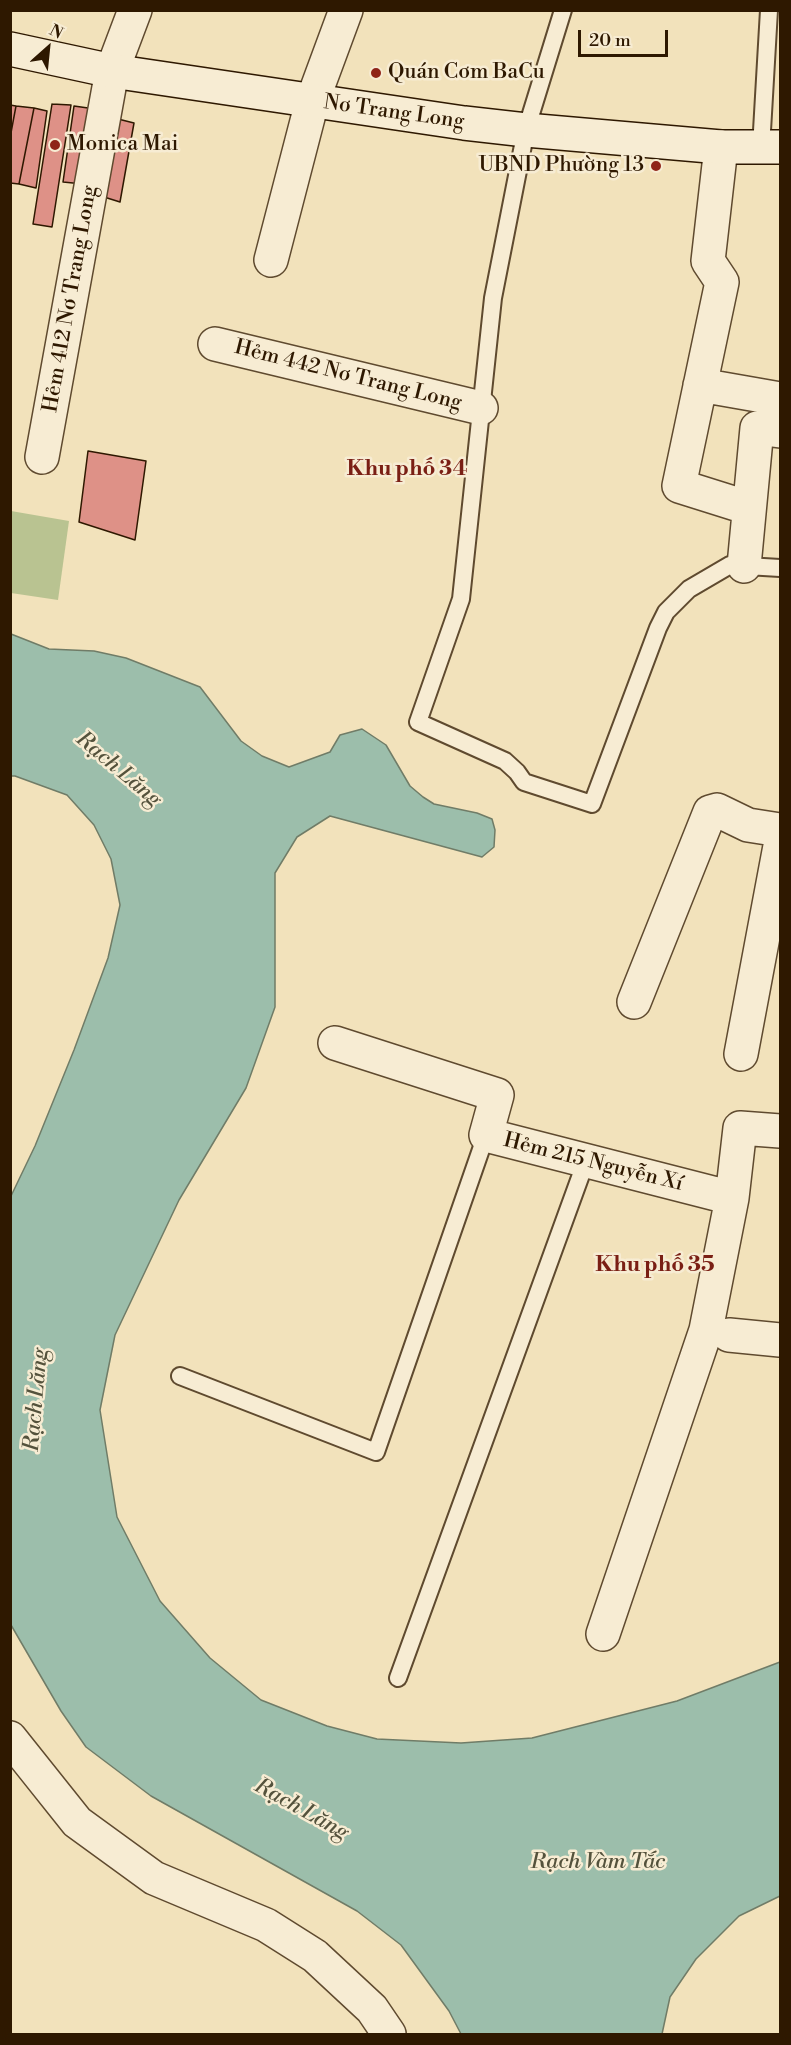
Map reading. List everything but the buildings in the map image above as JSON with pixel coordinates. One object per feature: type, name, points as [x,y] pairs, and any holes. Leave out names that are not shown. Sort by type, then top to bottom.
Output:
[{"type":"street","name":"Hẻm 412 Nơ Trang Long","points":[[42,457],[112,71],[135,10]]},
{"type":"street","points":[[271,260],[312,102],[346,10]]},
{"type":"street","name":"Nơ Trang Long","points":[[10,49],[112,71],[312,102],[526,130],[721,147],[771,148]]},
{"type":"street","points":[[721,147],[708,261],[722,282],[679,486],[748,508]]},
{"type":"street","name":"Hẻm 442 Nơ Trang Long","points":[[215,344],[482,408]]},
{"type":"street","points":[[700,385],[780,399]]},
{"type":"street","points":[[744,566],[757,428],[780,431]]},
{"type":"street","points":[[634,1002],[710,812],[717,810],[748,825],[780,830]]},
{"type":"street","points":[[741,1054],[780,846]]},
{"type":"street","name":"Hẻm 215 Nguyễn Xí","points":[[335,1043],[497,1095],[486,1135],[732,1198]]},
{"type":"street","points":[[603,1634],[706,1330],[732,1198],[740,1128],[780,1131]]},
{"type":"street","points":[[729,1335],[780,1340]]},
{"type":"street","points":[[10,1738],[77,1822],[154,1878],[267,1925],[315,1956],[372,2009],[389,2034]]},
{"type":"lane","name":"Hẻm 442 Nơ Trang Long","points":[[563,10],[526,130],[493,298],[461,599],[418,722],[505,761],[524,782],[592,804],[666,612],[689,589],[730,565],[744,566]]},
{"type":"lane","points":[[769,10],[771,148]]},
{"type":"lane","points":[[744,566],[780,568]]},
{"type":"lane","points":[[180,1376],[376,1452],[486,1135]]},
{"type":"lane","points":[[398,1678],[586,1161]]},
{"type":"shaded area","points":[[11,511],[69,521],[58,600],[11,593]]},
{"type":"water","points":[[11,634],[49,649],[94,651],[126,658],[200,687],[241,741],[262,756],[289,767],[330,752],[340,735],[362,729],[386,745],[410,786],[423,797],[434,804],[477,813],[492,819],[495,830],[494,847],[482,857],[330,816],[297,837],[275,873],[275,1007],[246,1088],[179,1200],[115,1335],[100,1410],[117,1517],[160,1601],[210,1658],[261,1700],[327,1726],[377,1739],[461,1743],[532,1738],[677,1701],[780,1662],[780,1896],[739,1916],[696,1959],[670,1997],[662,2034],[461,2034],[449,2011],[401,1945],[357,1911],[151,1796],[86,1747],[61,1711],[11,1625],[11,1196],[35,1146],[74,1050],[108,958],[120,905],[111,859],[94,825],[67,795],[11,776]]},
{"type":"place","name":"Quán Cơm BaCu","points":[[376,73]]},
{"type":"place","name":"Monica Mai","points":[[55,145]]},
{"type":"place","name":"UBND Phường 13","points":[[656,166]]},
{"type":"district","name":"Khu phố 34","points":[[407,470]]},
{"type":"district","name":"Khu phố 35","points":[[655,1266]]},
{"type":"water label","name":"Rạch Lăng","points":[[118,770]]},
{"type":"water label","name":"Rạch Lăng","points":[[37,1400]]},
{"type":"water label","name":"Rạch Lăng","points":[[301,1810]]},
{"type":"water label","name":"Rạch Vàm Tắc","points":[[598,1863]]}]
